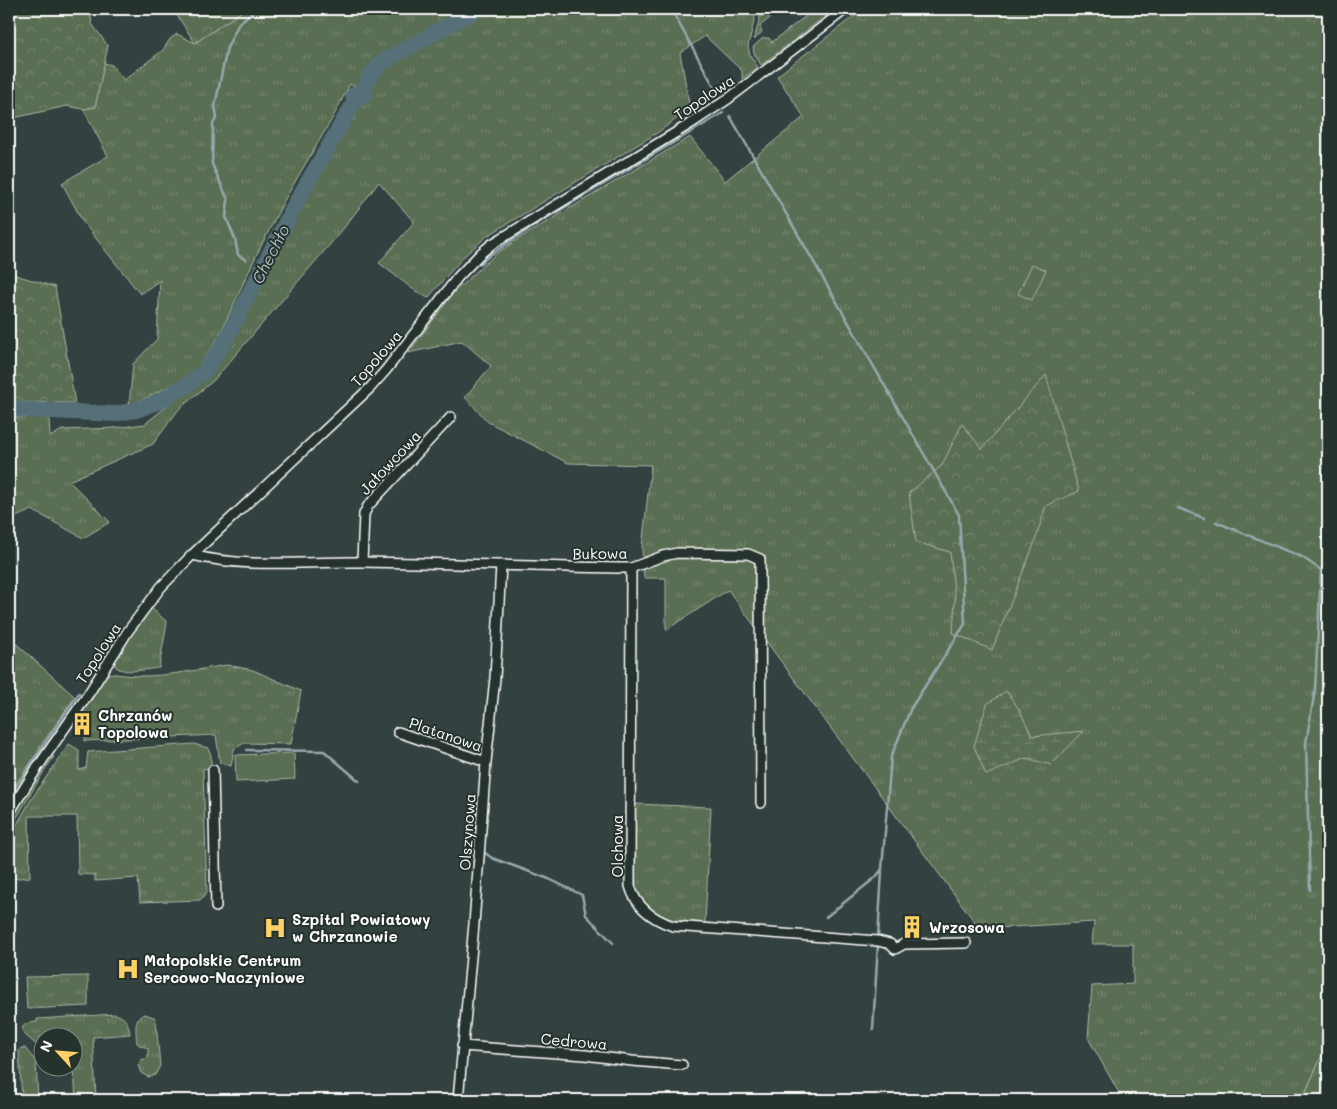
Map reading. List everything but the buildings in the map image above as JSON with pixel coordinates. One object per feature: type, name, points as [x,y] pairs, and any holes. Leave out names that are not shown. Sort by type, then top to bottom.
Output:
[{"type":"street","name":"Topolowa","points":[[9,813],[128,631],[161,587],[192,555],[370,388],[392,363],[458,277],[481,253],[512,231],[690,124],[728,99],[846,9]]},
{"type":"street","name":"Jałowcowa","points":[[362,562],[364,514],[368,506],[451,417]]},
{"type":"street","name":"Bukowa","points":[[192,555],[268,564],[362,562],[632,568],[663,556],[677,553],[748,554],[760,559],[761,803]]},
{"type":"street","name":"Olszynowa","points":[[458,1100],[486,762],[495,678],[501,565]]},
{"type":"street","name":"Olchowa","points":[[632,568],[630,886],[637,904],[653,918],[672,926],[878,941],[890,944],[895,948],[904,944],[966,943]]},
{"type":"street","name":"Platanowa","points":[[398,732],[486,762]]},
{"type":"street","points":[[213,770],[216,907]]},
{"type":"street","name":"Cedrowa","points":[[462,1046],[585,1054],[632,1061],[682,1065]]},
{"type":"green space","points":[[9,9],[90,9],[92,24],[108,46],[95,107],[83,109],[67,106],[9,119]]},
{"type":"green space","points":[[173,9],[245,9],[195,43]]},
{"type":"green space","points":[[245,9],[468,9],[381,61],[371,70],[359,88],[350,84],[332,119],[286,197],[219,336],[194,374],[129,406],[133,364],[157,339],[160,280],[140,294],[83,222],[62,183],[108,156],[83,109],[95,107],[104,63],[112,65],[124,80],[163,50],[170,39],[177,34],[195,43]]},
{"type":"green space","points":[[487,9],[757,9],[748,46],[750,55],[758,67],[742,79],[742,71],[705,36],[680,53],[690,109],[657,133],[487,236],[464,256],[428,298],[414,290],[379,263],[414,222],[379,182],[343,229],[214,380],[179,409],[153,444],[69,481],[110,522],[83,538],[32,510],[9,520],[9,418],[49,417],[50,437],[62,430],[114,428],[145,424],[211,370],[228,343],[297,210],[372,77],[384,65],[401,54]]},
{"type":"green space","points":[[762,9],[772,9],[776,13],[760,26],[762,32],[754,40]]},
{"type":"green space","points":[[815,9],[835,9],[761,65],[754,53],[753,47],[763,38],[769,38],[772,42]]},
{"type":"green space","points":[[863,9],[1328,9],[1328,1042],[1302,1100],[1123,1100],[1088,1038],[1092,986],[1133,984],[1133,944],[1092,944],[1094,922],[980,929],[728,590],[666,630],[666,578],[644,578],[642,548],[651,465],[568,463],[488,422],[465,397],[491,366],[462,341],[408,353],[456,290],[497,253],[690,137],[725,181],[804,117],[777,76]]},
{"type":"green space","points":[[1032,264],[1046,270],[1032,300],[1018,294]]},
{"type":"green space","points":[[9,273],[55,287],[75,403],[9,402]]},
{"type":"green space","points":[[1046,375],[1079,491],[1046,506],[1034,544],[992,650],[953,633],[955,600],[950,552],[916,542],[909,493],[942,465],[962,424],[982,449]]},
{"type":"green space","points":[[150,607],[167,622],[159,668],[136,671],[119,669],[115,666],[115,660]]},
{"type":"green space","points":[[9,637],[75,697],[39,748],[43,751],[32,764],[9,803]]},
{"type":"green space","points":[[227,665],[253,670],[301,691],[291,744],[244,743],[234,749],[231,766],[220,763],[216,735],[84,741],[90,723],[80,716],[104,677],[111,673],[154,676]]},
{"type":"green space","points":[[1006,691],[1019,709],[1032,736],[1084,731],[1051,765],[1026,758],[986,775],[974,746],[987,704]]},
{"type":"green space","points":[[69,744],[79,750],[79,770],[86,768],[88,752],[194,744],[208,748],[211,755],[211,768],[203,769],[207,893],[200,900],[140,902],[138,878],[95,881],[95,875],[78,874],[77,816],[29,816],[30,877],[9,879],[9,839],[30,801]]},
{"type":"green space","points":[[294,753],[295,779],[236,782],[235,755]]},
{"type":"green space","points":[[51,755],[54,757],[9,831],[9,821]]},
{"type":"green space","points":[[634,804],[711,807],[705,923],[671,920],[648,908],[634,887]]},
{"type":"green space","points":[[88,976],[88,1006],[27,1009],[25,977]]},
{"type":"green space","points":[[115,1014],[126,1021],[130,1034],[93,1037],[96,1099],[76,1100],[74,1076],[82,1076],[82,1026],[32,1026],[32,1041],[24,1034],[22,1028],[27,1024],[37,1022],[37,1019]]},
{"type":"green space","points":[[144,1014],[154,1017],[156,1021],[160,1066],[155,1075],[148,1077],[141,1073],[138,1066],[141,1060],[148,1058],[148,1048],[137,1043],[136,1035],[138,1019]]},
{"type":"green space","points":[[1328,1042],[1328,1100],[1302,1100]]},
{"type":"green space","points":[[25,1048],[32,1057],[32,1076],[37,1076],[38,1100],[22,1100],[19,1050]]},
{"type":"waterway","points":[[246,260],[238,255],[235,239],[226,217],[228,200],[212,164],[213,124],[217,117],[215,106],[227,48],[239,23],[256,9]]},
{"type":"waterway","name":"Chechło","points":[[9,409],[115,414],[136,410],[158,402],[190,383],[204,372],[224,343],[298,199],[355,101],[353,96],[355,94],[365,95],[362,90],[370,76],[381,63],[477,9]]},
{"type":"waterway","points":[[671,9],[717,92]]},
{"type":"waterway","points":[[480,264],[490,255],[537,224],[723,113]]},
{"type":"waterway","points":[[730,116],[959,515],[965,624],[911,708],[891,757],[882,869],[876,877],[826,917]]},
{"type":"waterway","name":"Chechło","points":[[250,284],[252,288]]},
{"type":"waterway","points":[[1178,508],[1204,518]]},
{"type":"waterway","points":[[1216,522],[1302,557],[1321,570],[1315,690],[1306,743],[1310,890]]},
{"type":"waterway","points":[[9,796],[79,693]]},
{"type":"waterway","points":[[247,750],[324,751],[359,781]]},
{"type":"waterway","points":[[485,853],[492,858],[549,879],[582,895],[586,915],[613,943]]},
{"type":"waterway","points":[[878,938],[882,871]]},
{"type":"waterway","points":[[873,1029],[878,943]]},
{"type":"place","name":"Chrzanów Topolowa","points":[[82,724]]},
{"type":"place","name":"Wrzosowa","points":[[912,927]]},
{"type":"place","name":"Szpital Powiatowy w Chrzanowie","points":[[275,928]]},
{"type":"place","name":"Małopolskie Centrum Sercowo-Naczyniowe","points":[[128,969]]}]
